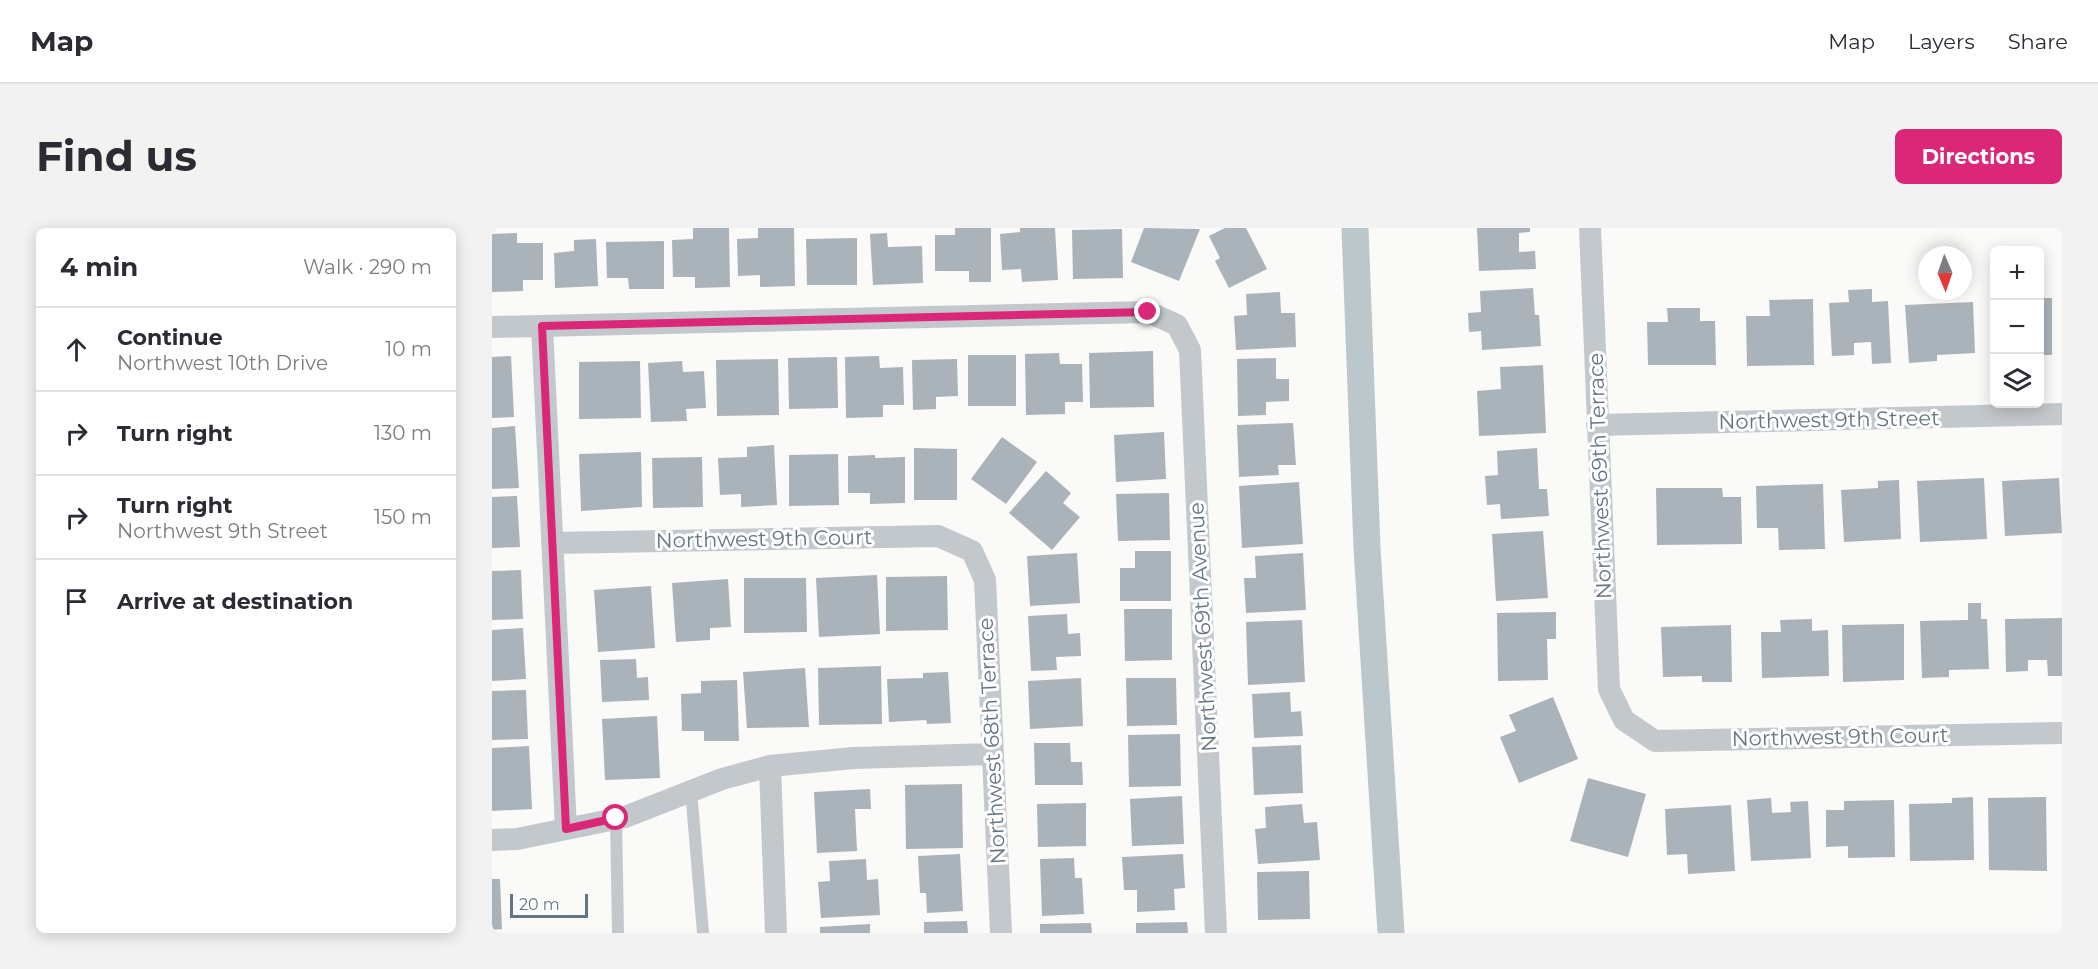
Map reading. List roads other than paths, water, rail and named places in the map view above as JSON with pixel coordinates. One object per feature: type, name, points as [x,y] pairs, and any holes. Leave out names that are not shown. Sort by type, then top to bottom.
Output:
[{"type":"street","name":"Northwest 69th Terrace","points":[[1590,228],[1609,689],[1624,720]]},
{"type":"street","name":"Northwest 69th Avenue","points":[[542,326],[1148,312],[1177,325],[1190,350],[1216,933]]},
{"type":"street","points":[[492,327],[542,326],[566,829]]},
{"type":"street","name":"Northwest 9th Street","points":[[1597,425],[2062,414]]},
{"type":"street","name":"Northwest 9th Court","points":[[552,543],[938,536],[972,551]]},
{"type":"street","name":"Northwest 68th Terrace","points":[[972,551],[985,580],[1001,933]]},
{"type":"street","name":"Northwest 9th Court","points":[[1624,720],[1655,741],[2062,733]]},
{"type":"street","points":[[492,840],[517,839],[616,818],[722,778],[770,766],[853,758],[993,754]]},
{"type":"street","points":[[770,766],[776,933]]},
{"type":"lane","points":[[691,790],[703,933]]},
{"type":"lane","points":[[616,818],[618,933]]},
{"type":"waterway","points":[[1355,228],[1367,548],[1391,933]]}]
